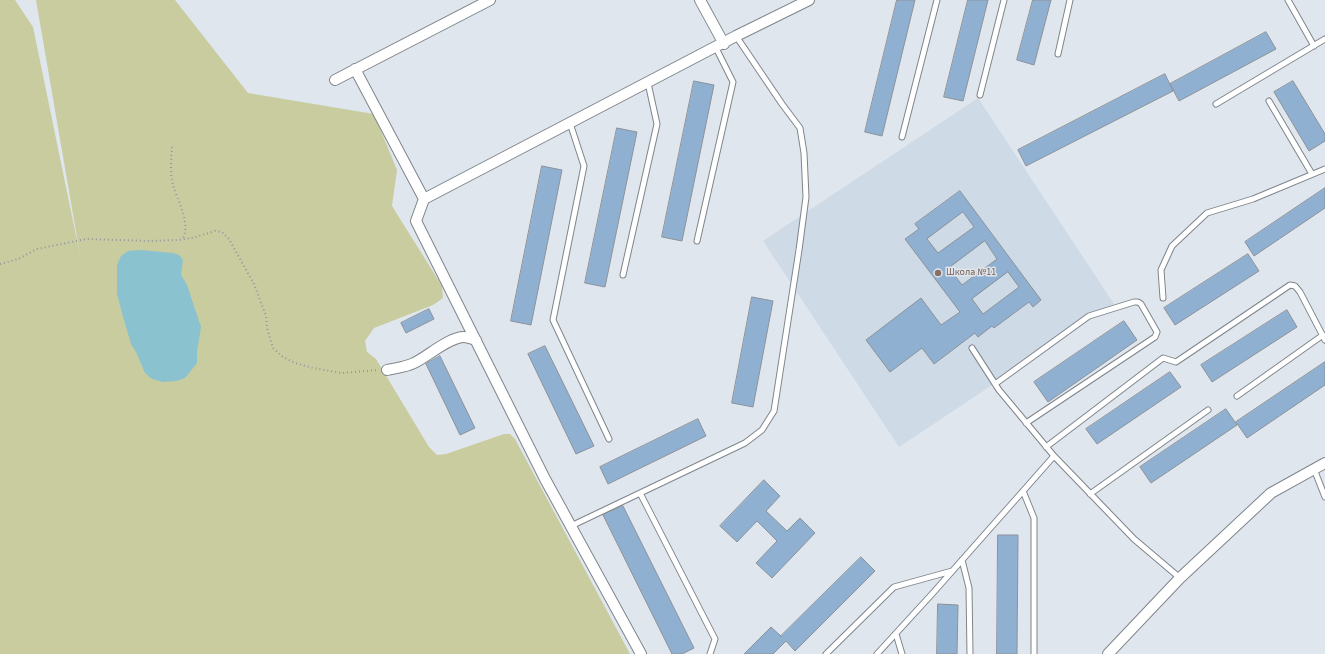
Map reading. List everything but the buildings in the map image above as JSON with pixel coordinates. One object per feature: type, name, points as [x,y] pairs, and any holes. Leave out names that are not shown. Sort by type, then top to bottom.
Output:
[{"type":"street","points":[[335,80],[355,68],[490,0]]},
{"type":"street","points":[[700,0],[720,46]]},
{"type":"street","points":[[642,654],[545,479],[416,221],[424,199],[720,46],[736,36],[809,0]]},
{"type":"street","points":[[355,68],[424,199]]},
{"type":"street","points":[[387,370],[415,363],[437,348],[457,338],[464,337],[476,340]]},
{"type":"street","points":[[1108,654],[1180,578],[1271,493],[1325,464]]},
{"type":"lane","points":[[902,137],[937,0]]},
{"type":"lane","points":[[980,96],[1004,0]]},
{"type":"lane","points":[[1058,54],[1070,0]]},
{"type":"lane","points":[[1288,0],[1314,46]]},
{"type":"lane","points":[[571,526],[745,443],[762,430],[774,411],[806,197],[804,153],[800,128],[736,36]]},
{"type":"lane","points":[[1216,104],[1325,39]]},
{"type":"lane","points":[[697,241],[732,82],[720,46]]},
{"type":"lane","points":[[623,275],[657,124],[648,83]]},
{"type":"lane","points":[[1269,100],[1312,174]]},
{"type":"lane","points":[[570,123],[584,166],[554,320],[609,439]]},
{"type":"lane","points":[[1163,298],[1160,270],[1172,246],[1207,213],[1253,199],[1325,169]]},
{"type":"lane","points":[[1046,447],[1164,358],[1176,362],[1290,285],[1295,286],[1300,292],[1324,337],[1237,396]]},
{"type":"lane","points":[[995,384],[1089,316],[1134,302],[1141,304],[1157,332],[1155,337],[1026,423]]},
{"type":"lane","points":[[972,348],[995,384],[1054,456],[1134,539],[1180,578]]},
{"type":"lane","points":[[1090,494],[1208,410]]},
{"type":"lane","points":[[877,654],[953,571],[1054,456]]},
{"type":"lane","points":[[1314,469],[1325,497]]},
{"type":"lane","points":[[1023,491],[1034,518],[1034,654]]},
{"type":"lane","points":[[640,493],[715,639],[710,654]]},
{"type":"lane","points":[[962,560],[969,588],[970,654]]},
{"type":"lane","points":[[826,654],[894,587],[953,571]]},
{"type":"lane","points":[[896,634],[902,654]]},
{"type":"path","points":[[172,147],[171,166],[173,184],[185,221],[184,236],[182,240]]},
{"type":"path","points":[[0,264],[18,259],[37,249],[86,239],[150,241],[182,240],[215,231],[222,232],[229,238],[254,284],[261,300],[273,348],[283,357],[295,363],[313,368],[342,372],[387,370]]},
{"type":"shaded area","name":"Школа №11","points":[[978,98],[1114,304],[899,447],[763,241]]},
{"type":"green space","points":[[0,0],[15,0],[33,27],[80,255],[36,0],[175,0],[248,93],[374,114],[397,170],[392,206],[442,286],[443,298],[433,305],[374,328],[365,341],[367,352],[376,359],[429,447],[437,455],[446,454],[504,434],[510,434],[515,439],[630,654],[0,654]]},
{"type":"water","points":[[140,250],[173,253],[179,255],[183,260],[181,275],[187,285],[201,327],[197,352],[197,363],[185,378],[176,381],[163,382],[152,379],[145,373],[131,344],[122,313],[117,294],[117,265],[121,256],[128,251]]},
{"type":"place","name":"Школа №11","points":[[938,273]]}]
